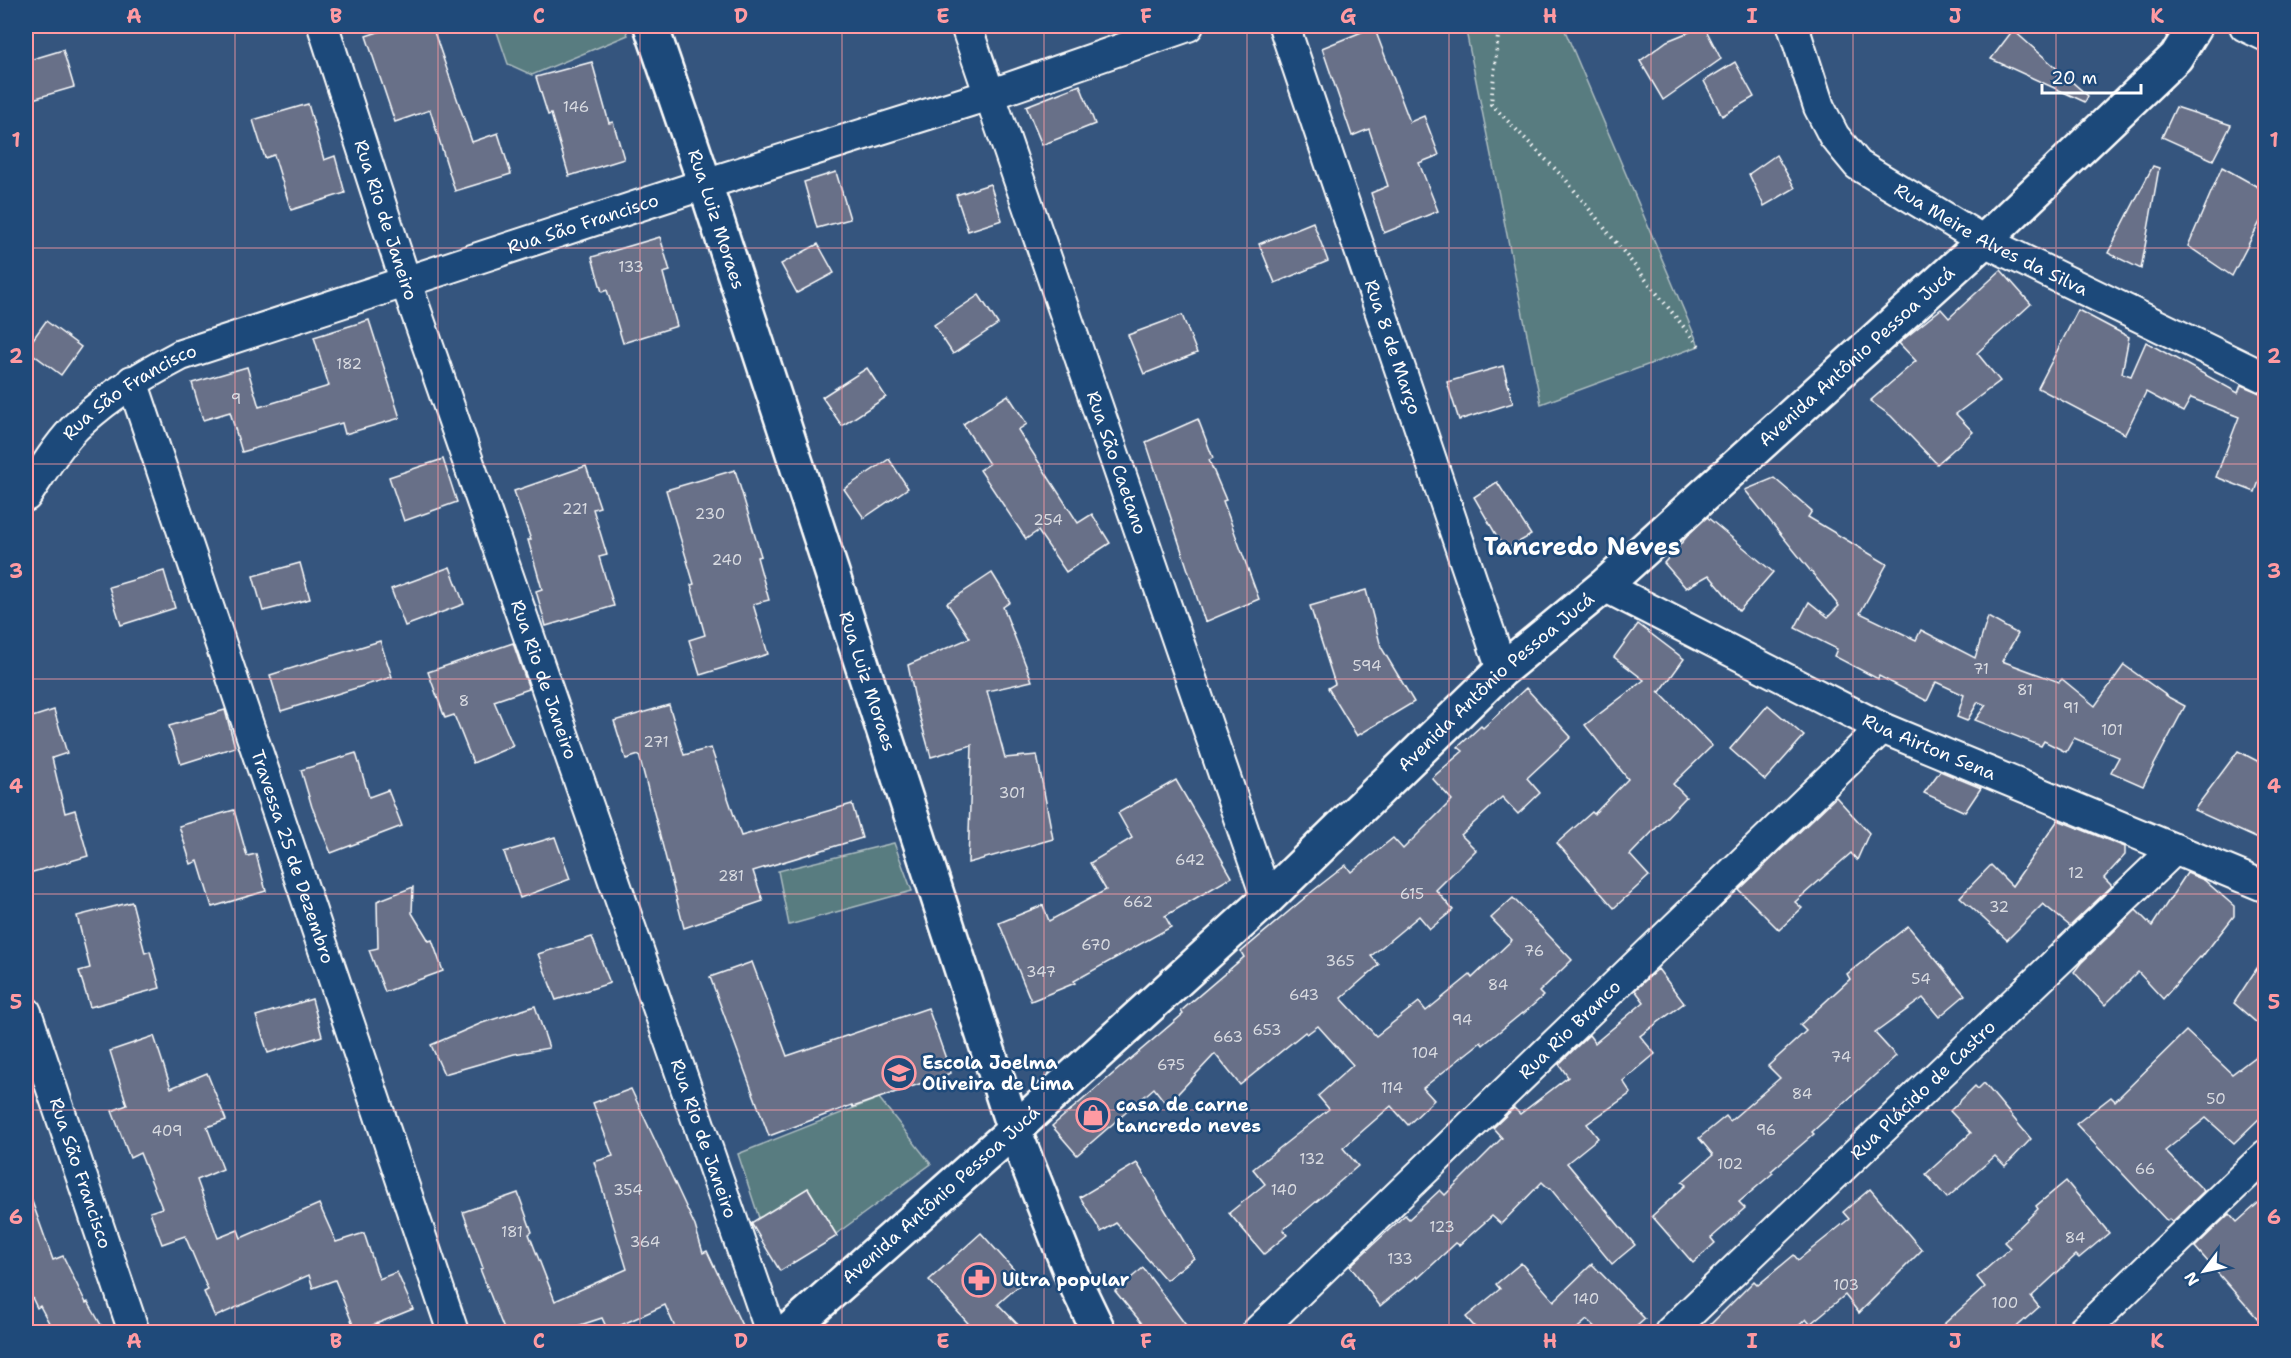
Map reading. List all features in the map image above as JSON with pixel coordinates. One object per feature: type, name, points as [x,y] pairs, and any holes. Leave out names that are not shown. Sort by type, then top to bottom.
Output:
[{"type":"street","name":"Rua Rio de Janeiro","points":[[323,26],[405,280],[771,1332]]},
{"type":"street","name":"Rua Luiz Moraes","points":[[651,26],[705,184],[1014,1130],[1073,1278],[1099,1332]]},
{"type":"street","name":"Rua São Caetano","points":[[966,26],[1267,899]]},
{"type":"street","name":"Rua São Francisco","points":[[26,496],[52,457],[79,423],[132,381],[181,355],[405,280],[989,95],[1188,26]]},
{"type":"street","name":"Rua 8 de Março","points":[[1284,26],[1502,670]]},
{"type":"street","name":"Rua Meire Alves da Silva","points":[[1793,26],[1819,107],[1834,136],[1858,165],[1984,241],[2265,378]]},
{"type":"street","name":"Avenida Antônio Pessoa Jucá","points":[[787,1332],[1014,1130],[1267,899],[1502,670],[1604,586],[1984,241],[2176,57],[2196,26]]},
{"type":"street","points":[[2245,26],[2265,36]]},
{"type":"street","name":"Travessa 25 de Dezembro","points":[[132,381],[453,1332]]},
{"type":"street","name":"Rua Airton Sena","points":[[1604,586],[1882,728],[2265,887]]},
{"type":"street","name":"Rua Rio Branco","points":[[1257,1332],[1882,728]]},
{"type":"street","name":"Rua Plácido de Castro","points":[[1670,1332],[2175,849]]},
{"type":"street","name":"Rua São Francisco","points":[[26,1012],[134,1332]]},
{"type":"street","points":[[2082,1332],[2265,1155]]},
{"type":"path","points":[[1499,26],[1491,104],[1566,180],[1699,346]]},
{"type":"green space","points":[[495,26],[624,26],[628,35],[532,75],[508,64]]},
{"type":"green space","points":[[1465,26],[1563,26],[1699,346],[1541,404]]},
{"type":"green space","points":[[894,843],[912,891],[789,925],[778,871]]},
{"type":"green space","points":[[879,1098],[931,1164],[836,1234],[808,1188],[759,1218],[738,1154]]},
{"type":"building","points":[[396,26],[432,26],[472,142],[498,133],[511,174],[455,191],[430,110],[395,122],[366,36]]},
{"type":"building","points":[[1704,26],[1721,59],[1663,100],[1640,61],[1667,41]]},
{"type":"building","points":[[1374,27],[1410,122],[1424,116],[1439,155],[1419,163],[1438,211],[1384,233],[1371,193],[1388,186],[1369,129],[1352,136],[1322,48]]},
{"type":"building","points":[[2013,30],[2088,96],[2085,102],[1991,59]]},
{"type":"building","points":[[63,50],[74,87],[26,101],[26,61]]},
{"type":"building","points":[[592,62],[609,123],[613,122],[624,159],[569,176],[551,114],[548,115],[536,77]]},
{"type":"building","points":[[1735,62],[1754,97],[1722,116],[1704,81]]},
{"type":"building","points":[[1080,85],[1095,124],[1042,145],[1026,106]]},
{"type":"building","points":[[308,104],[324,160],[335,156],[345,193],[291,210],[274,155],[265,158],[253,120]]},
{"type":"building","points":[[2176,107],[2231,125],[2213,160],[2162,137]]},
{"type":"building","points":[[1776,155],[1795,188],[1764,206],[1749,174]]},
{"type":"building","points":[[2153,166],[2159,168],[2141,269],[2108,253]]},
{"type":"building","points":[[2222,167],[2265,191],[2265,212],[2232,276],[2188,246]]},
{"type":"building","points":[[836,172],[850,219],[817,228],[804,182]]},
{"type":"building","points":[[990,184],[1002,220],[968,231],[956,195]]},
{"type":"building","points":[[1313,222],[1328,261],[1275,283],[1259,244]]},
{"type":"building","points":[[660,237],[670,271],[663,273],[677,326],[623,343],[607,290],[602,292],[592,257]]},
{"type":"building","points":[[818,244],[834,273],[797,293],[781,264]]},
{"type":"building","points":[[2001,270],[2031,304],[1977,353],[2000,381],[1956,414],[1973,432],[1937,464],[1891,416],[1870,401],[1916,361],[1899,343],[1941,309],[1949,318]]},
{"type":"building","points":[[979,295],[998,324],[953,354],[934,325]]},
{"type":"building","points":[[2078,310],[2129,337],[2122,373],[2131,376],[2146,342],[2238,393],[2241,385],[2265,395],[2265,465],[2255,492],[2216,477],[2239,417],[2191,398],[2183,412],[2146,392],[2125,434],[2038,388]]},
{"type":"building","points":[[1182,315],[1197,353],[1144,374],[1128,335]]},
{"type":"building","points":[[369,320],[400,418],[345,434],[342,423],[242,452],[230,412],[203,420],[192,383],[247,367],[259,407],[329,386],[314,337]]},
{"type":"building","points":[[46,321],[81,347],[61,375],[26,349]]},
{"type":"building","points":[[1503,366],[1513,403],[1459,420],[1447,382]]},
{"type":"building","points":[[867,368],[886,397],[842,426],[822,397]]},
{"type":"building","points":[[1008,395],[1027,424],[1018,430],[1078,523],[1092,514],[1110,543],[1066,572],[1038,531],[1026,539],[980,470],[989,464],[963,424]]},
{"type":"building","points":[[1198,419],[1213,458],[1209,460],[1226,500],[1223,501],[1259,599],[1205,622],[1146,442]]},
{"type":"building","points":[[443,459],[457,502],[404,521],[389,477]]},
{"type":"building","points":[[889,459],[908,488],[864,518],[844,489]]},
{"type":"building","points":[[586,466],[600,507],[593,509],[607,555],[599,557],[614,606],[546,626],[536,591],[542,589],[528,540],[531,540],[514,491]]},
{"type":"building","points":[[735,470],[761,556],[757,557],[769,600],[753,604],[768,654],[700,675],[689,640],[705,635],[691,585],[694,584],[666,490]]},
{"type":"building","points":[[1774,478],[1812,511],[1808,517],[1887,564],[1860,613],[1916,640],[1921,630],[1975,658],[1988,617],[2018,634],[2002,661],[2059,682],[2062,679],[2095,706],[2124,665],[2185,706],[2143,786],[2111,772],[2119,757],[2074,738],[2066,752],[2044,741],[2041,746],[1975,720],[1986,705],[1978,702],[1967,721],[1957,717],[1964,695],[1936,682],[1927,701],[1834,656],[1837,649],[1795,628],[1809,602],[1828,617],[1839,606],[1745,490]]},
{"type":"building","points":[[1497,482],[1531,535],[1505,550],[1474,497]]},
{"type":"building","points":[[1707,517],[1773,572],[1739,611],[1709,575],[1686,588],[1664,563]]},
{"type":"building","points":[[300,563],[310,599],[263,611],[253,576]]},
{"type":"building","points":[[450,567],[464,604],[405,626],[391,589]]},
{"type":"building","points":[[164,571],[175,608],[121,625],[109,587]]},
{"type":"building","points":[[992,573],[1010,602],[1003,607],[1032,681],[987,691],[1005,758],[1037,755],[1053,839],[968,863],[972,745],[931,757],[908,665],[970,638],[947,603]]},
{"type":"building","points":[[1366,590],[1381,647],[1414,702],[1357,736],[1328,688],[1335,684],[1310,606]]},
{"type":"building","points":[[1638,624],[1684,659],[1660,692],[1658,691],[1712,746],[1673,784],[1686,797],[1630,855],[1649,876],[1614,908],[1557,843],[1592,812],[1594,814],[1628,779],[1585,725],[1644,680],[1614,657]]},
{"type":"building","points":[[380,641],[392,677],[281,711],[270,675]]},
{"type":"building","points":[[513,643],[529,689],[494,701],[513,746],[473,763],[454,715],[445,718],[428,672]]},
{"type":"building","points":[[1526,688],[1571,737],[1527,778],[1540,793],[1518,814],[1502,797],[1461,835],[1476,850],[1436,890],[1453,910],[1430,929],[1419,916],[1371,956],[1379,965],[1341,998],[1376,1036],[1419,1002],[1426,1011],[1470,975],[1472,978],[1512,940],[1491,918],[1513,898],[1572,960],[1539,992],[1543,996],[1483,1045],[1481,1042],[1423,1088],[1434,1100],[1408,1125],[1391,1106],[1343,1148],[1358,1166],[1283,1230],[1287,1235],[1264,1254],[1229,1213],[1265,1184],[1253,1169],[1329,1109],[1318,1096],[1353,1065],[1318,1026],[1307,1034],[1305,1032],[1240,1085],[1215,1054],[1167,1105],[1154,1088],[1077,1155],[1052,1126],[1183,1014],[1181,1011],[1244,957],[1241,952],[1314,890],[1346,865],[1351,872],[1393,838],[1403,849],[1452,800],[1432,778],[1463,751],[1458,747],[1481,726],[1483,728]]},
{"type":"building","points":[[669,705],[684,755],[711,748],[741,836],[852,804],[862,838],[753,871],[763,901],[684,928],[639,755],[626,759],[614,721]]},
{"type":"building","points":[[1768,705],[1804,736],[1765,780],[1730,749]]},
{"type":"building","points":[[54,710],[67,753],[52,758],[65,813],[75,810],[88,856],[26,874],[26,719]]},
{"type":"building","points":[[225,710],[235,747],[181,764],[169,726]]},
{"type":"building","points":[[2238,751],[2265,765],[2265,842],[2194,810]]},
{"type":"building","points":[[356,753],[369,797],[388,790],[402,826],[331,853],[312,807],[301,770]]},
{"type":"building","points":[[1940,771],[1981,788],[1965,812],[1924,793]]},
{"type":"building","points":[[1176,780],[1232,877],[1165,916],[1171,927],[1074,981],[1075,983],[1031,1001],[999,923],[1043,905],[1049,921],[1106,890],[1090,863],[1132,838],[1118,813]]},
{"type":"building","points":[[1836,797],[1869,833],[1857,860],[1851,853],[1795,902],[1802,908],[1779,930],[1739,890]]},
{"type":"building","points":[[234,810],[247,856],[256,854],[266,891],[212,907],[198,861],[191,864],[179,826]]},
{"type":"building","points":[[2058,820],[2125,847],[2125,855],[2104,878],[2112,886],[2070,926],[2043,904],[2007,940],[1960,897],[1991,865],[2012,886]]},
{"type":"building","points":[[555,837],[570,879],[520,898],[504,852]]},
{"type":"building","points":[[2187,873],[2204,880],[2234,906],[2234,916],[2201,958],[2163,999],[2138,972],[2105,1005],[2074,972],[2136,910],[2152,926]]},
{"type":"building","points":[[413,887],[412,913],[429,941],[432,940],[443,971],[385,992],[369,950],[378,948],[377,901]]},
{"type":"building","points":[[132,902],[145,953],[150,951],[160,988],[90,1007],[79,971],[90,968],[77,916]]},
{"type":"building","points":[[1908,926],[1965,995],[1939,1017],[1923,998],[1875,1033],[1896,1056],[1812,1132],[1814,1134],[1771,1171],[1773,1173],[1739,1202],[1745,1208],[1711,1238],[1715,1243],[1693,1263],[1652,1216],[1686,1185],[1682,1182],[1713,1155],[1699,1138],[1726,1116],[1730,1121],[1780,1078],[1768,1066],[1806,1031],[1800,1025],[1850,979],[1847,974]]},
{"type":"building","points":[[592,937],[610,983],[556,1000],[538,954]]},
{"type":"building","points":[[2265,956],[2265,1030],[2234,1003]]},
{"type":"building","points":[[752,962],[787,1056],[928,1008],[951,1073],[853,1107],[852,1105],[769,1136],[710,977]]},
{"type":"building","points":[[1658,969],[1684,1003],[1640,1036],[1655,1054],[1623,1081],[1631,1093],[1587,1124],[1598,1138],[1567,1163],[1635,1245],[1612,1264],[1550,1188],[1542,1182],[1501,1224],[1492,1216],[1459,1245],[1456,1243],[1418,1278],[1417,1276],[1380,1306],[1350,1266],[1405,1215],[1409,1219],[1440,1190],[1445,1195],[1502,1138],[1493,1128],[1514,1108],[1520,1114],[1568,1077],[1559,1064],[1589,1035],[1595,1043],[1644,1002],[1635,990]]},
{"type":"building","points":[[312,999],[322,1036],[268,1053],[256,1016]]},
{"type":"building","points":[[535,1006],[549,1048],[514,1054],[444,1074],[431,1045],[482,1023]]},
{"type":"building","points":[[2186,1031],[2232,1074],[2265,1049],[2265,1113],[2234,1143],[2206,1118],[2165,1151],[2204,1191],[2172,1222],[2169,1219],[2167,1221],[2076,1124],[2111,1097],[2115,1101]]},
{"type":"building","points":[[154,1036],[171,1088],[207,1073],[226,1120],[207,1127],[223,1169],[197,1180],[218,1238],[238,1230],[241,1238],[319,1204],[336,1242],[364,1233],[379,1279],[397,1272],[413,1309],[356,1332],[335,1280],[313,1288],[309,1275],[215,1317],[204,1292],[208,1290],[185,1236],[162,1244],[150,1212],[162,1208],[140,1153],[130,1158],[112,1111],[127,1105],[110,1051]]},
{"type":"building","points":[[1984,1083],[2031,1139],[2005,1166],[1995,1156],[1947,1198],[1926,1174],[1971,1133],[1950,1111],[1975,1086],[1978,1089]]},
{"type":"building","points":[[631,1089],[695,1226],[703,1253],[707,1251],[745,1332],[677,1332],[665,1305],[608,1331],[602,1318],[559,1332],[505,1332],[480,1269],[483,1268],[463,1212],[518,1193],[532,1232],[529,1234],[555,1301],[627,1269],[594,1162],[613,1156],[593,1103]]},
{"type":"building","points":[[1137,1163],[1194,1258],[1166,1280],[1116,1223],[1101,1232],[1080,1197]]},
{"type":"building","points":[[2066,1181],[2109,1233],[2079,1258],[2076,1255],[2031,1297],[2039,1307],[2011,1332],[1935,1332],[1985,1287],[1977,1277],[2010,1248],[2004,1242],[2038,1209],[2036,1206]]},
{"type":"building","points":[[808,1188],[837,1236],[780,1271],[751,1223]]},
{"type":"building","points":[[1870,1189],[1922,1250],[1859,1313],[1845,1295],[1810,1324],[1806,1319],[1792,1332],[1703,1332],[1754,1281],[1758,1285],[1794,1255],[1798,1260],[1849,1219],[1843,1212]]},
{"type":"building","points":[[29,1193],[53,1260],[63,1256],[86,1303],[88,1302],[105,1332],[54,1332],[40,1306],[37,1308],[26,1285],[26,1194]]},
{"type":"building","points":[[2265,1197],[2265,1327],[2195,1247],[2228,1215],[2230,1214],[2237,1222]]},
{"type":"building","points":[[981,1233],[1024,1281],[998,1304],[1025,1332],[976,1332],[929,1280]]},
{"type":"building","points":[[1521,1263],[1554,1301],[1592,1264],[1645,1319],[1630,1332],[1600,1332],[1587,1320],[1573,1332],[1479,1332],[1466,1317],[1500,1289],[1496,1284]]},
{"type":"building","points":[[1143,1268],[1191,1332],[1149,1332],[1115,1291]]},
{"type":"place","name":"Escola Joelma Oliveira de Lima","points":[[899,1073]]},
{"type":"place","name":"casa de carne tancredo neves","points":[[1093,1115]]},
{"type":"place","name":"Ultra popular","points":[[979,1280]]},
{"type":"district","name":"Tancredo Neves","points":[[1582,547]]}]
